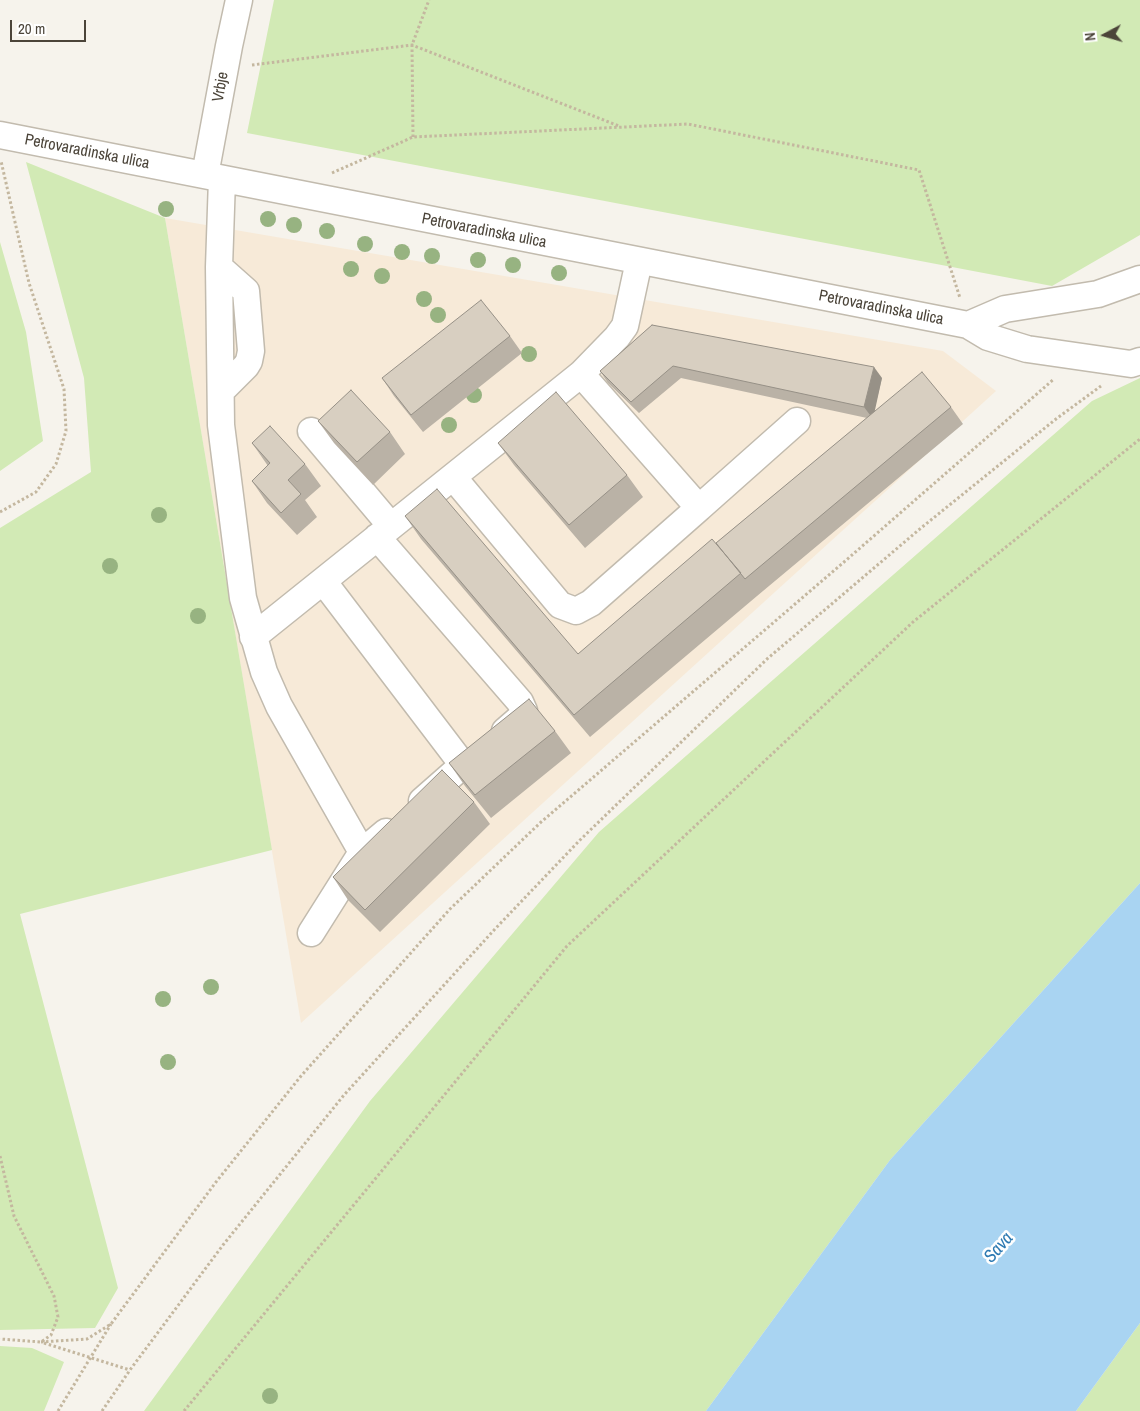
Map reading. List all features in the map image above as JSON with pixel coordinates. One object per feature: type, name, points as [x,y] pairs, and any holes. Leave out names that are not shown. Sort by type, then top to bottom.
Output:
[{"type":"street","name":"Vrbje","points":[[239,0],[224,69],[214,177],[221,425],[240,579],[253,637],[264,672],[279,706],[362,852]]},
{"type":"street","name":"Petrovaradinska ulica","points":[[0,135],[968,325],[988,337],[1028,349],[1078,358],[1136,362]]},
{"type":"street","points":[[253,637],[581,374],[617,337],[625,326],[638,261]]},
{"type":"street","points":[[968,325],[1005,309],[1098,294],[1140,279]]},
{"type":"street","points":[[581,374],[699,508]]},
{"type":"street","points":[[453,477],[560,605],[576,611],[591,604],[797,421]]},
{"type":"street","points":[[311,431],[384,532],[520,702],[524,711],[520,718],[362,852],[311,934]]},
{"type":"street","points":[[323,581],[463,765]]},
{"type":"path","points":[[413,137],[412,45],[428,0]]},
{"type":"path","points":[[224,69],[412,45],[622,127]]},
{"type":"path","points":[[324,177],[413,137],[688,124],[919,170],[968,325]]},
{"type":"path","points":[[0,156],[29,284],[64,389],[66,431],[56,464],[36,492],[0,512]]},
{"type":"path","points":[[58,1411],[111,1324],[216,1182],[301,1076],[450,909],[540,823],[1078,358]]},
{"type":"path","points":[[102,1411],[130,1370],[224,1245],[344,1095],[495,929],[580,840],[767,659],[920,528],[1056,419],[1136,362]]},
{"type":"path","points":[[184,1411],[567,946],[913,622],[1140,439]]},
{"type":"path","points":[[0,1156],[14,1216],[54,1296],[58,1316],[51,1335],[41,1342]]},
{"type":"path","points":[[0,1339],[41,1342],[87,1339],[111,1324]]},
{"type":"path","points":[[41,1342],[130,1370]]},
{"type":"shaded area","points":[[165,218],[943,351],[996,391],[301,1023]]},
{"type":"green space","points":[[274,0],[1140,0],[1140,235],[1052,286],[247,133]]},
{"type":"green space","points":[[26,162],[165,218],[272,850],[20,914],[118,1288],[95,1328],[0,1330],[0,528],[91,472],[84,378]]},
{"type":"green space","points":[[0,242],[26,332],[43,441],[0,471]]},
{"type":"green space","points":[[1140,378],[1140,883],[890,1160],[706,1411],[144,1411],[370,1101],[599,832],[1092,401]]},
{"type":"green space","points":[[1140,1323],[1140,1411],[1076,1411]]},
{"type":"green space","points":[[0,1346],[32,1348],[64,1362],[44,1411],[0,1411]]},
{"type":"water","name":"Sava","points":[[1140,883],[1140,1323],[1076,1411],[706,1411],[890,1160]]},
{"type":"building","points":[[481,300],[510,336],[411,415],[382,378]]},
{"type":"building","points":[[652,325],[874,367],[864,407],[673,366],[631,402],[600,371]]},
{"type":"building","points":[[922,372],[951,407],[745,579],[716,543]]},
{"type":"building","points":[[351,390],[390,432],[357,462],[318,421]]},
{"type":"building","points":[[556,392],[627,475],[569,525],[498,443]]},
{"type":"building","points":[[270,426],[305,464],[288,480],[301,494],[281,513],[252,481],[270,463],[252,443]]},
{"type":"building","points":[[437,489],[578,654],[712,539],[741,573],[574,715],[405,516]]},
{"type":"building","points":[[529,699],[555,731],[475,795],[449,763]]},
{"type":"building","points":[[442,770],[474,802],[365,910],[333,877]]}]
